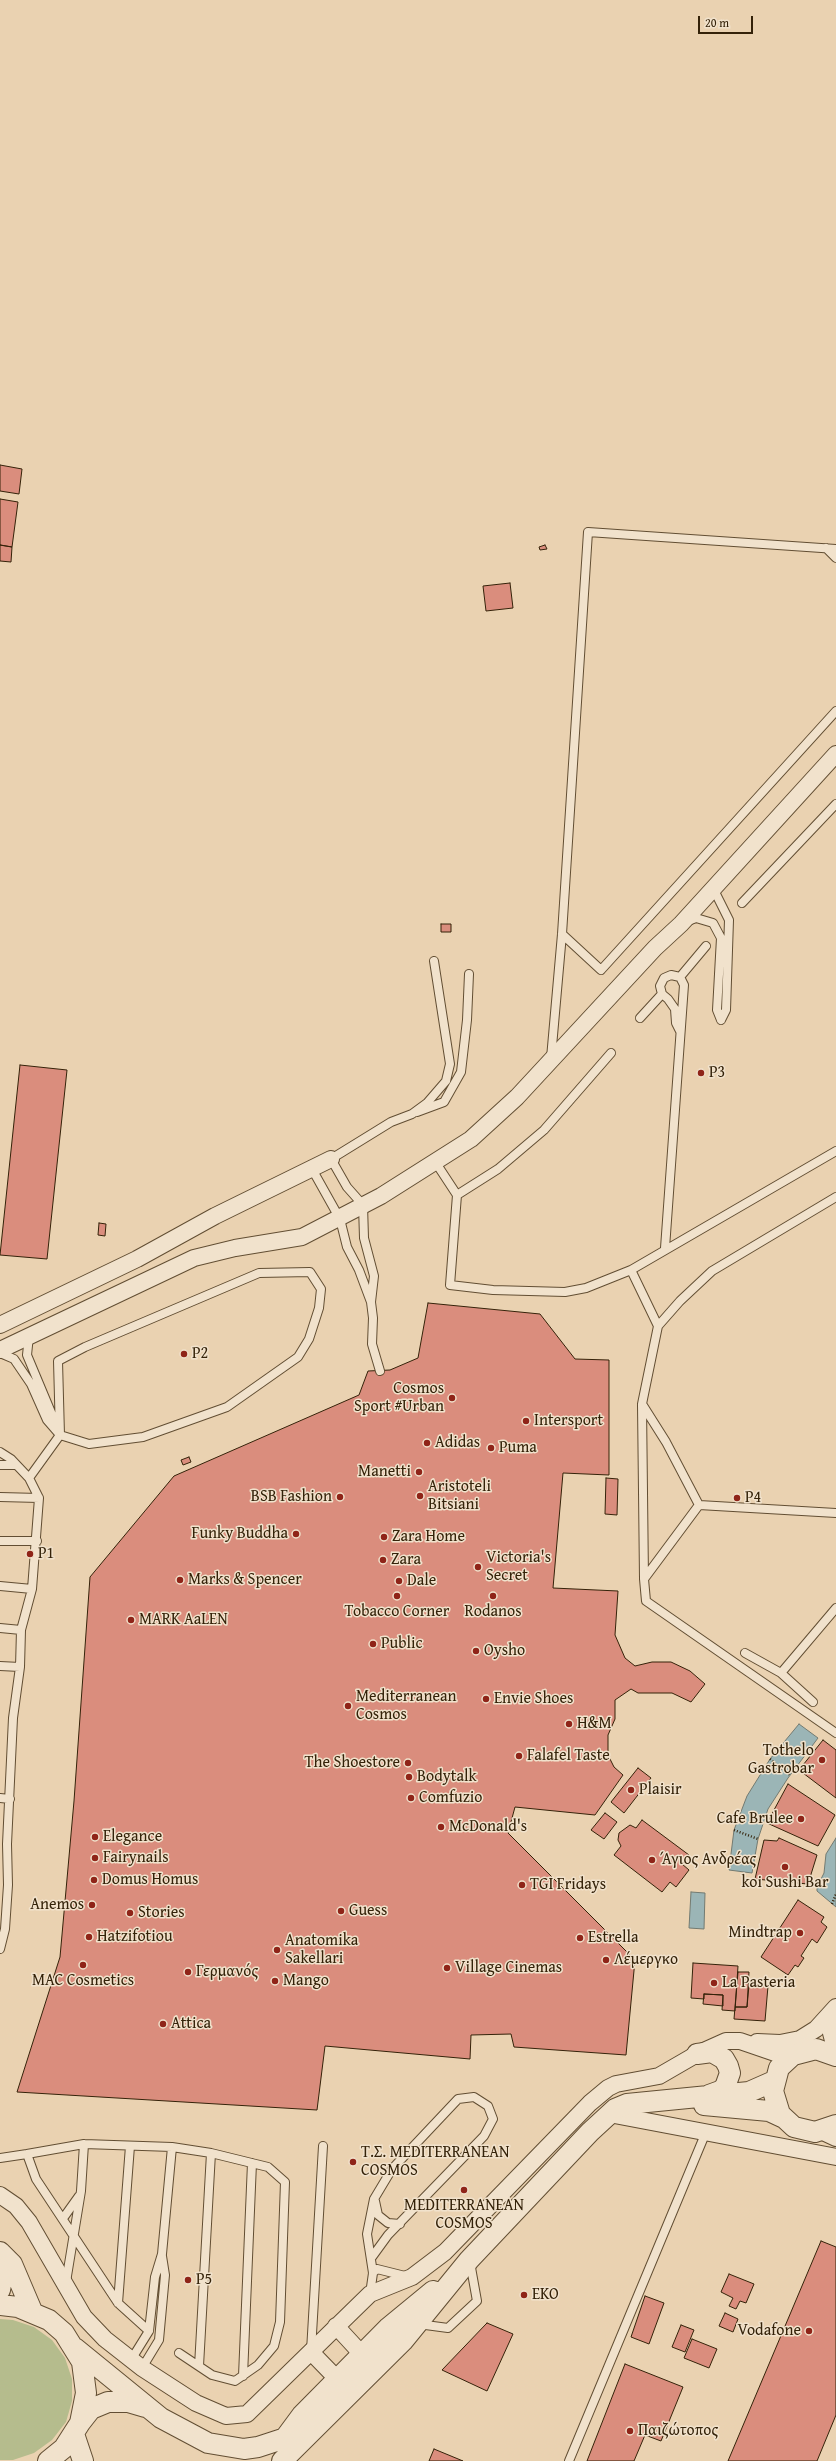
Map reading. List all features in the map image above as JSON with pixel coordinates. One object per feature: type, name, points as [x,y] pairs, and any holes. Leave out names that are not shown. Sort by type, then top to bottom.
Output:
[{"type":"street","points":[[0,1350],[194,1258],[235,1248],[302,1237],[340,1219],[436,1163],[471,1139],[517,1097],[655,948],[681,924],[836,754]]},
{"type":"street","points":[[0,1325],[137,1259],[215,1216],[331,1159]]},
{"type":"street","points":[[0,2195],[16,2206],[29,2222],[65,2286],[92,2327],[137,2364],[196,2403],[226,2416],[247,2414],[370,2294],[412,2277],[445,2252],[599,2094],[616,2084],[659,2076],[720,2042],[794,2041],[811,2033],[835,2011]]},
{"type":"street","points":[[835,2011],[831,2038],[836,2052]]},
{"type":"street","points":[[784,2118],[774,2100],[775,2078],[782,2064],[824,2035],[835,2011]]},
{"type":"street","points":[[744,2042],[775,2053],[800,2053],[822,2050],[836,2056]]},
{"type":"street","points":[[744,2042],[767,2060],[775,2078]]},
{"type":"street","points":[[697,2054],[712,2052],[724,2059],[730,2073],[725,2086],[720,2091],[708,2096]]},
{"type":"street","points":[[282,2461],[313,2429],[344,2386],[369,2361],[417,2324],[469,2260],[608,2114],[627,2104],[749,2092],[775,2078]]},
{"type":"street","points":[[660,2100],[769,2111],[784,2118],[803,2130],[831,2132]]},
{"type":"street","points":[[608,2114],[836,2157]]},
{"type":"street","points":[[0,2290],[4,2269],[1,2253]]},
{"type":"street","points":[[1,2253],[12,2264],[21,2282],[32,2311]]},
{"type":"street","points":[[369,2361],[388,2328],[469,2260]]},
{"type":"street","points":[[0,2306],[32,2311],[49,2320],[64,2333],[75,2348],[82,2362],[86,2393],[77,2429],[83,2461]]},
{"type":"street","points":[[336,2326],[369,2361]]},
{"type":"street","points":[[75,2348],[149,2408],[177,2428],[208,2443],[226,2447],[258,2447],[313,2429]]},
{"type":"street","points":[[311,2352],[344,2386]]},
{"type":"street","points":[[285,2438],[302,2415],[344,2386]]},
{"type":"street","points":[[48,2461],[64,2448],[91,2409],[108,2402],[128,2402],[149,2408]]},
{"type":"lane","points":[[550,1062],[562,934],[588,532],[836,549]]},
{"type":"lane","points":[[826,548],[836,558]]},
{"type":"lane","points":[[562,934],[601,970],[836,711]]},
{"type":"lane","points":[[742,903],[836,804]]},
{"type":"lane","points":[[681,924],[696,918],[713,923],[721,938],[717,1010],[721,1020],[726,1010],[729,920],[713,888]]},
{"type":"lane","points":[[680,977],[706,946]]},
{"type":"lane","points":[[412,1114],[427,1103],[446,1081],[450,1064],[434,961]]},
{"type":"lane","points":[[371,1302],[374,1276],[364,1238],[363,1205],[347,1187],[331,1159],[391,1122],[444,1102],[461,1072],[467,1020],[469,974]]},
{"type":"lane","points":[[680,977],[671,975],[664,978],[660,986],[662,994],[668,999],[675,1009],[676,1023],[680,1031]]},
{"type":"lane","points":[[665,1248],[684,985],[680,977]]},
{"type":"lane","points":[[640,1018],[662,994]]},
{"type":"lane","points":[[457,1195],[498,1169],[544,1130],[611,1053]]},
{"type":"lane","points":[[436,1163],[457,1195],[450,1286],[493,1290],[565,1292],[586,1288],[631,1270],[665,1248],[836,1151]]},
{"type":"lane","points":[[312,1169],[340,1219],[347,1247],[359,1270],[371,1302],[373,1318],[372,1344],[380,1370]]},
{"type":"lane","points":[[836,1197],[712,1271],[680,1301],[658,1326],[642,1404],[644,1579],[646,1601],[836,1733]]},
{"type":"lane","points":[[631,1270],[658,1326]]},
{"type":"lane","points":[[0,1353],[14,1359],[31,1384],[46,1420],[60,1435],[89,1444],[143,1437],[227,1407],[298,1357],[309,1339],[319,1308],[321,1288],[310,1272],[259,1273],[85,1347],[58,1361],[60,1435],[29,1478]]},
{"type":"lane","points":[[29,1336],[27,1355],[60,1435]]},
{"type":"lane","points":[[642,1404],[666,1442],[699,1505]]},
{"type":"lane","points":[[0,1452],[29,1478],[39,1498],[37,1541],[32,1589],[22,1630],[20,1666],[13,1718],[10,1799],[4,1843],[4,1885],[0,1949]]},
{"type":"lane","points":[[0,1465],[16,1465]]},
{"type":"lane","points":[[0,1497],[39,1498]]},
{"type":"lane","points":[[699,1505],[836,1512]]},
{"type":"lane","points":[[644,1579],[699,1505]]},
{"type":"lane","points":[[0,1541],[37,1541]]},
{"type":"lane","points":[[0,1586],[32,1589]]},
{"type":"lane","points":[[781,1673],[836,1608]]},
{"type":"lane","points":[[0,1628],[22,1630]]},
{"type":"lane","points":[[745,1653],[781,1673],[813,1702]]},
{"type":"lane","points":[[0,1666],[20,1666]]},
{"type":"lane","points":[[0,1798],[10,1799]]},
{"type":"lane","points":[[370,2294],[373,2272],[372,2257],[367,2234],[374,2199],[392,2169],[458,2099],[474,2097],[488,2106],[493,2119],[484,2136],[388,2235],[372,2257]]},
{"type":"lane","points":[[568,2461],[706,2132]]},
{"type":"lane","points":[[65,2286],[75,2235],[81,2191],[84,2144]]},
{"type":"lane","points":[[0,2158],[84,2144],[172,2147],[211,2153],[268,2167],[285,2182],[280,2322],[274,2346],[258,2365],[235,2381],[212,2375],[179,2353]]},
{"type":"lane","points":[[118,2303],[130,2146]]},
{"type":"lane","points":[[311,2352],[323,2146]]},
{"type":"lane","points":[[137,2364],[150,2331],[155,2277],[162,2254],[172,2147]]},
{"type":"lane","points":[[199,2366],[211,2153]]},
{"type":"lane","points":[[27,2154],[36,2179],[64,2218],[118,2303],[150,2331]]},
{"type":"lane","points":[[243,2376],[252,2163]]},
{"type":"lane","points":[[64,2218],[81,2191]]},
{"type":"lane","points":[[374,2199],[378,2215],[388,2222],[400,2224]]},
{"type":"lane","points":[[137,2364],[159,2340],[165,2275],[162,2254]]},
{"type":"lane","points":[[417,2324],[448,2328],[477,2301],[469,2260]]},
{"type":"lane","points":[[373,2272],[376,2269],[397,2276],[412,2277]]},
{"type":"path","points":[[770,1759],[790,1775]]},
{"type":"path","points":[[734,1830],[758,1839]]},
{"type":"path","points":[[832,1904],[836,1894]]},
{"type":"green space","points":[[0,2319],[13,2320],[34,2327],[52,2340],[65,2358],[72,2379],[72,2401],[66,2422],[52,2440],[34,2453],[13,2460],[0,2460]]},
{"type":"water","points":[[799,1724],[818,1738],[788,1778],[768,1809],[758,1839],[752,1873],[729,1870],[734,1830],[747,1796],[770,1759]]},
{"type":"water","points":[[836,1838],[836,1907],[817,1891],[817,1887],[824,1873],[826,1854]]},
{"type":"water","points":[[691,1892],[705,1893],[704,1929],[689,1928]]},
{"type":"building","points":[[0,465],[22,469],[19,494],[0,491]]},
{"type":"building","points":[[0,499],[18,502],[12,547],[0,545]]},
{"type":"building","points":[[0,545],[12,547],[11,562],[0,561]]},
{"type":"building","points":[[545,545],[547,549],[540,550],[539,547]]},
{"type":"building","points":[[510,583],[513,608],[486,611],[483,586]]},
{"type":"building","points":[[441,924],[451,924],[451,932],[441,932]]},
{"type":"building","points":[[20,1065],[67,1070],[47,1259],[0,1255]]},
{"type":"building","points":[[99,1223],[106,1224],[105,1236],[98,1235]]},
{"type":"building","name":"Mediterranean Cosmos","points":[[428,1303],[540,1314],[575,1359],[609,1360],[609,1475],[563,1473],[553,1588],[618,1591],[615,1635],[625,1658],[635,1666],[652,1662],[671,1662],[690,1671],[705,1684],[691,1702],[672,1693],[638,1693],[631,1689],[615,1700],[615,1719],[608,1735],[608,1755],[614,1767],[623,1775],[595,1815],[515,1807],[508,1833],[635,1960],[626,2055],[514,2047],[511,2034],[471,2035],[470,2059],[325,2046],[317,2110],[17,2092],[60,1957],[74,1801],[90,1577],[174,1476],[359,1395],[368,1371],[390,1370],[418,1358]]},
{"type":"building","points":[[189,1457],[191,1462],[183,1465],[181,1460]]},
{"type":"building","points":[[606,1478],[618,1479],[617,1515],[605,1514]]},
{"type":"building","name":"Tothelo Gastrobar","points":[[823,1740],[836,1750],[836,1798],[799,1770]]},
{"type":"building","name":"Plaisir","points":[[638,1768],[651,1778],[624,1813],[611,1802]]},
{"type":"building","name":"Cafe Brulee","points":[[788,1784],[835,1815],[818,1846],[767,1823]]},
{"type":"building","points":[[605,1813],[617,1822],[604,1839],[591,1830]]},
{"type":"building","name":"Άγιος Ανδρέας","points":[[642,1820],[689,1855],[682,1864],[689,1870],[676,1887],[670,1882],[662,1892],[614,1855],[621,1846],[618,1840],[619,1833],[630,1825],[636,1828]]},
{"type":"building","name":"koi Sushi Bar","points":[[779,1838],[817,1855],[808,1884],[755,1879],[764,1840],[777,1841]]},
{"type":"building","name":"Mindtrap","points":[[798,1900],[824,1917],[821,1922],[827,1927],[817,1943],[812,1939],[801,1956],[804,1958],[798,1967],[795,1965],[788,1975],[761,1957]]},
{"type":"building","name":"La Pasteria","points":[[693,1963],[738,1966],[735,2011],[722,2010],[723,1995],[704,1994],[704,1999],[691,1998]]},
{"type":"building","points":[[738,1972],[749,1972],[747,2007],[735,2007]]},
{"type":"building","points":[[749,1985],[768,1986],[765,2021],[734,2019],[735,2007],[747,2007]]},
{"type":"building","points":[[704,1994],[723,1995],[723,2006],[703,2004]]},
{"type":"building","name":"Vodafone","points":[[821,2241],[836,2247],[836,2415],[817,2461],[728,2461]]},
{"type":"building","points":[[729,2274],[754,2284],[746,2303],[740,2301],[736,2309],[729,2306],[733,2298],[721,2292]]},
{"type":"building","points":[[645,2296],[664,2303],[649,2344],[631,2337]]},
{"type":"building","points":[[725,2313],[738,2319],[733,2332],[719,2326]]},
{"type":"building","points":[[487,2323],[513,2334],[487,2391],[442,2370]]},
{"type":"building","points":[[681,2325],[694,2330],[685,2352],[672,2347]]},
{"type":"building","points":[[692,2339],[717,2349],[709,2368],[684,2358]]},
{"type":"building","points":[[625,2364],[683,2387],[661,2441],[645,2435],[634,2461],[587,2461]]},
{"type":"building","points":[[434,2449],[463,2461],[429,2461]]},
{"type":"place","name":"P3","points":[[701,1073]]},
{"type":"place","name":"P2","points":[[184,1354]]},
{"type":"place","name":"Cosmos Sport #Urban","points":[[452,1398]]},
{"type":"place","name":"Intersport","points":[[526,1421]]},
{"type":"place","name":"Adidas","points":[[427,1443]]},
{"type":"place","name":"Puma","points":[[491,1448]]},
{"type":"place","name":"Manetti","points":[[419,1472]]},
{"type":"place","name":"Aristoteli Bitsiani","points":[[420,1496]]},
{"type":"place","name":"BSB Fashion","points":[[340,1497]]},
{"type":"place","name":"P4","points":[[737,1498]]},
{"type":"place","name":"Funky Buddha","points":[[296,1534]]},
{"type":"place","name":"Zara Home","points":[[384,1537]]},
{"type":"place","name":"P1","points":[[30,1554]]},
{"type":"place","name":"Zara","points":[[383,1560]]},
{"type":"place","name":"Victoria's Secret","points":[[478,1567]]},
{"type":"place","name":"Marks & Spencer","points":[[180,1580]]},
{"type":"place","name":"Dale","points":[[399,1581]]},
{"type":"place","name":"Tobacco Corner","points":[[397,1596]]},
{"type":"place","name":"Rodanos","points":[[493,1596]]},
{"type":"place","name":"MARK AaLEN","points":[[131,1620]]},
{"type":"place","name":"Public","points":[[373,1644]]},
{"type":"place","name":"Oysho","points":[[476,1651]]},
{"type":"place","name":"Envie Shoes","points":[[486,1699]]},
{"type":"place","name":"Mediterranean Cosmos","points":[[348,1706]]},
{"type":"place","name":"H&M","points":[[569,1724]]},
{"type":"place","name":"Falafel Taste","points":[[519,1756]]},
{"type":"place","name":"Tothelo Gastrobar","points":[[822,1760]]},
{"type":"place","name":"The Shoestore","points":[[408,1763]]},
{"type":"place","name":"Bodytalk","points":[[409,1777]]},
{"type":"place","name":"Plaisir","points":[[631,1790]]},
{"type":"place","name":"Comfuzio","points":[[411,1798]]},
{"type":"place","name":"Cafe Brulee","points":[[801,1819]]},
{"type":"place","name":"McDonald's","points":[[441,1827]]},
{"type":"place","name":"Elegance","points":[[95,1837]]},
{"type":"place","name":"Fairynails","points":[[95,1858]]},
{"type":"place","name":"Άγιος Ανδρέας","points":[[652,1860]]},
{"type":"place","name":"koi Sushi Bar","points":[[785,1867]]},
{"type":"place","name":"Domus Homus","points":[[94,1880]]},
{"type":"place","name":"TGI Fridays","points":[[522,1885]]},
{"type":"place","name":"Anemos","points":[[92,1905]]},
{"type":"place","name":"Guess","points":[[341,1911]]},
{"type":"place","name":"Stories","points":[[130,1913]]},
{"type":"place","name":"Mindtrap","points":[[800,1933]]},
{"type":"place","name":"Hatzifotiou","points":[[89,1937]]},
{"type":"place","name":"Estrella","points":[[580,1938]]},
{"type":"place","name":"Anatomika Sakellari","points":[[277,1950]]},
{"type":"place","name":"Λέμεργκο","points":[[606,1960]]},
{"type":"place","name":"MAC Cosmetics","points":[[83,1965]]},
{"type":"place","name":"Village Cinemas","points":[[447,1968]]},
{"type":"place","name":"Γερμανός","points":[[188,1972]]},
{"type":"place","name":"Mango","points":[[275,1981]]},
{"type":"place","name":"La Pasteria","points":[[714,1983]]},
{"type":"place","name":"Attica","points":[[163,2024]]},
{"type":"place","name":"Τ.Σ. MEDITERRANEAN COSMOS","points":[[353,2162]]},
{"type":"place","name":"MEDITERRANEAN COSMOS","points":[[464,2190]]},
{"type":"place","name":"P5","points":[[188,2280]]},
{"type":"place","name":"EKO","points":[[524,2295]]},
{"type":"place","name":"Vodafone","points":[[809,2331]]},
{"type":"place","name":"Παιζώτοπος","points":[[630,2431]]}]
